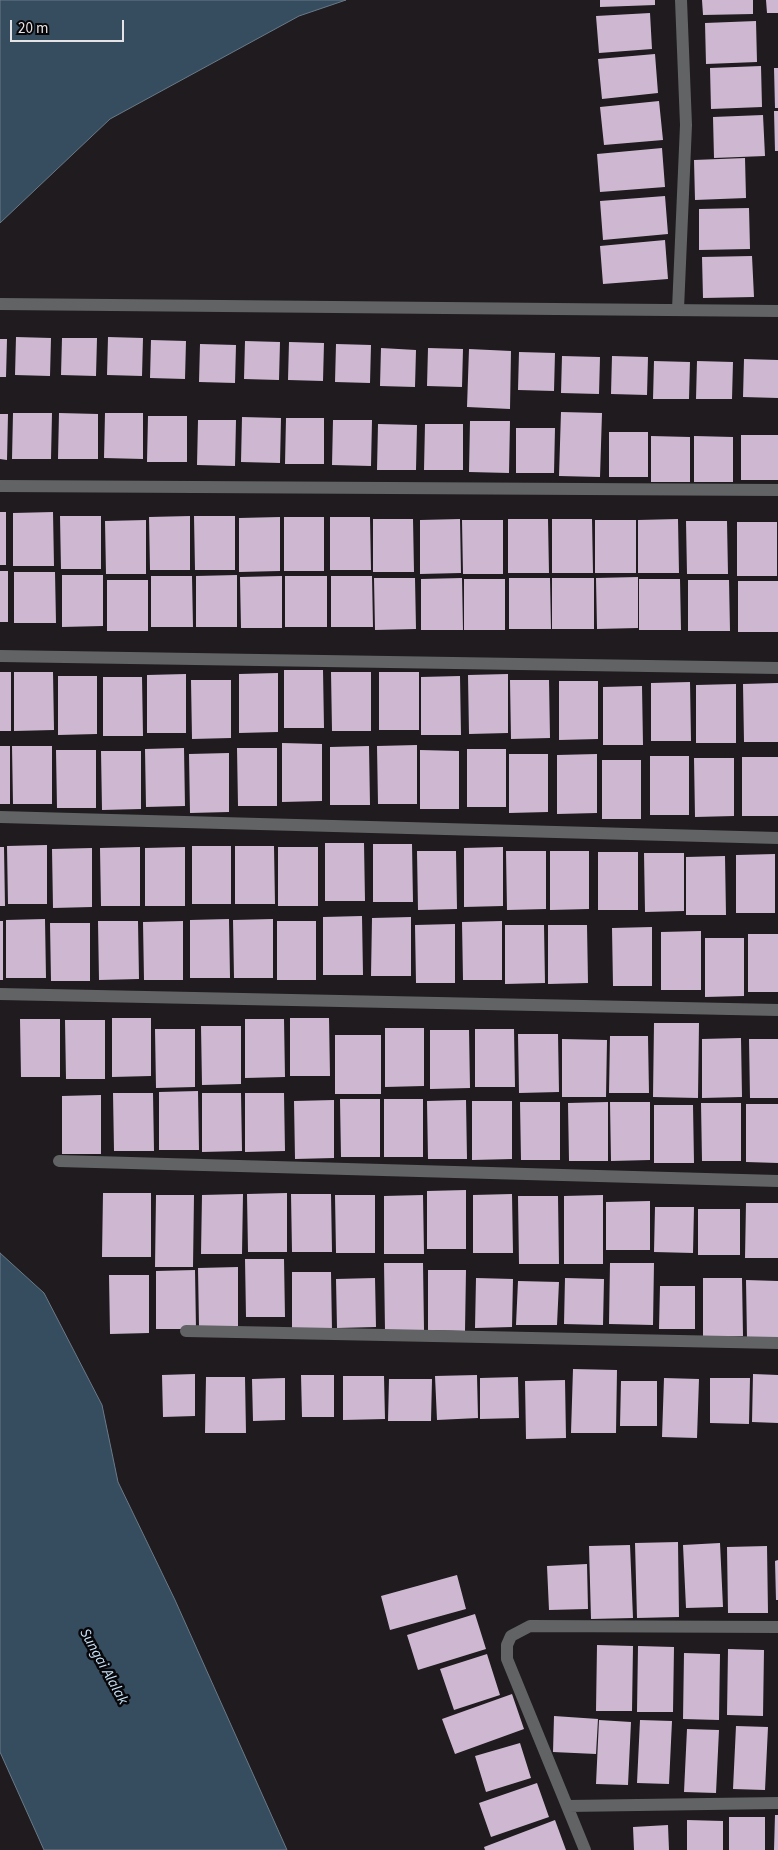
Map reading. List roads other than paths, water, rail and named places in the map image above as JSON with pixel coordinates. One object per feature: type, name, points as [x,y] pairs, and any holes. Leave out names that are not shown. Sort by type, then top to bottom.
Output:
[{"type":"street","points":[[678,309],[686,125],[680,0]]},
{"type":"street","points":[[0,304],[778,311]]},
{"type":"street","points":[[0,486],[778,490]]},
{"type":"street","points":[[0,656],[778,668]]},
{"type":"street","points":[[0,817],[778,838]]},
{"type":"street","points":[[0,994],[778,1010]]},
{"type":"street","points":[[58,1161],[778,1181]]},
{"type":"street","points":[[186,1331],[778,1343]]},
{"type":"street","points":[[585,1850],[507,1659],[507,1645],[511,1636],[530,1626],[778,1627]]},
{"type":"street","points":[[568,1806],[778,1803]]},
{"type":"water","points":[[0,0],[346,0],[299,16],[110,119],[0,223]]},
{"type":"water","name":"Sungai Alalak","points":[[0,1253],[44,1293],[102,1405],[118,1482],[175,1600],[287,1850],[44,1850],[0,1752]]}]
